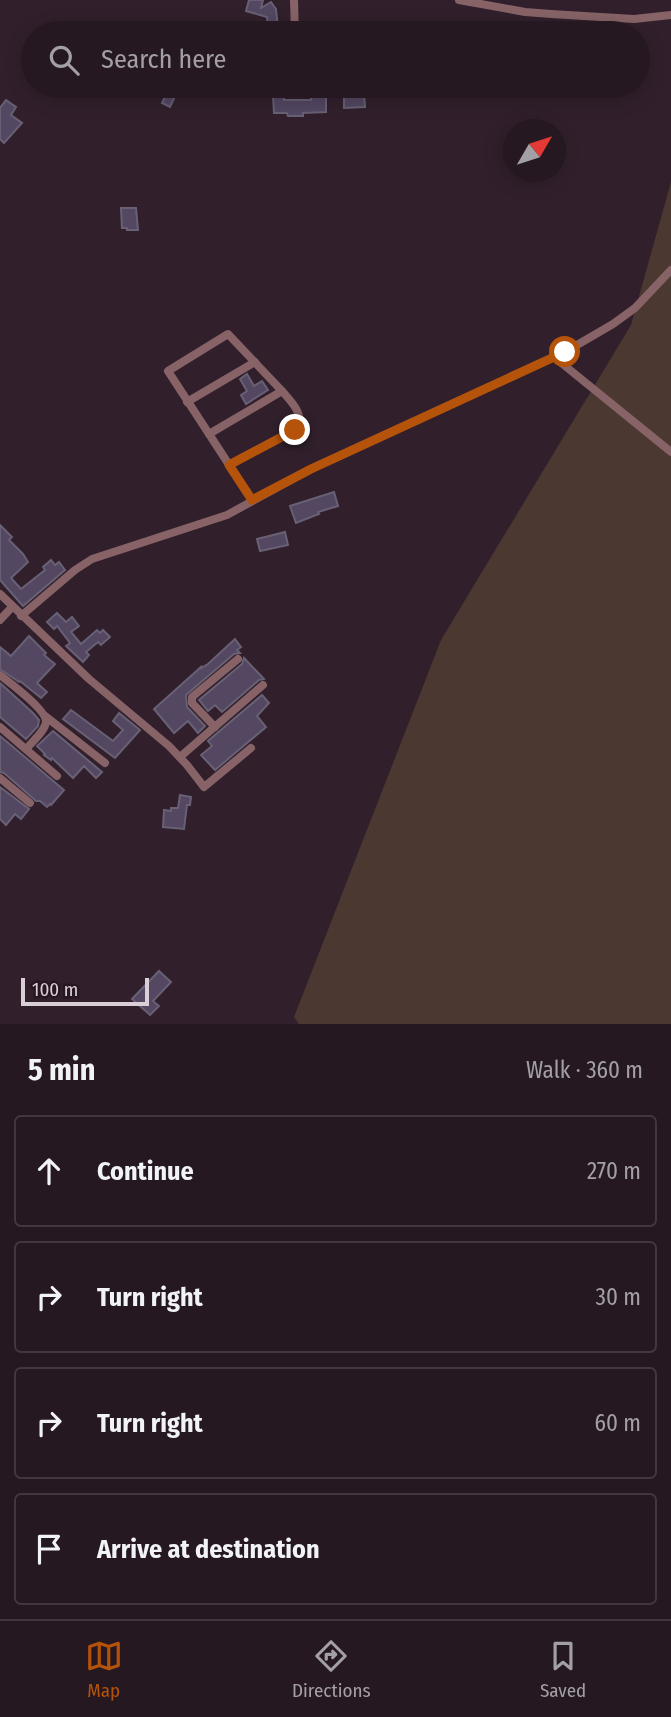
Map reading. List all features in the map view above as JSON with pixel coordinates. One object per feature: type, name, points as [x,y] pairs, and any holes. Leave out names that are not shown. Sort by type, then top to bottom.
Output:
[{"type":"street","points":[[294,0],[295,21]]},
{"type":"street","points":[[459,0],[551,14],[634,19],[671,15]]},
{"type":"street","points":[[21,616],[75,569],[92,559],[228,515],[311,469],[554,357],[635,308],[671,270]]},
{"type":"street","points":[[229,465],[298,428],[300,422],[298,412],[282,391],[228,334],[167,371],[251,501]]},
{"type":"street","points":[[554,357],[671,452]]},
{"type":"street","points":[[187,402],[255,362]]},
{"type":"street","points":[[209,434],[282,391]]},
{"type":"street","points":[[0,594],[89,679],[180,757],[205,787],[251,748]]},
{"type":"street","points":[[0,620],[12,607]]},
{"type":"street","points":[[215,727],[192,703],[192,697],[238,659]]},
{"type":"street","points":[[0,675],[45,716],[105,764]]},
{"type":"street","points":[[180,757],[263,685]]},
{"type":"street","points":[[26,749],[44,728],[45,716]]},
{"type":"street","points":[[0,727],[57,776]]},
{"type":"street","points":[[0,778],[30,803]]},
{"type":"shaded area","points":[[671,182],[671,1024],[299,1024],[294,1017],[441,640],[631,325]]},
{"type":"building","points":[[249,0],[263,0],[261,8],[271,2],[276,9],[277,21],[267,21],[267,17],[246,11]]},
{"type":"building","points":[[164,98],[174,98],[170,107],[162,103]]},
{"type":"building","points":[[273,98],[326,98],[326,112],[303,113],[303,116],[274,113]]},
{"type":"building","points":[[344,98],[364,98],[365,107],[344,108]]},
{"type":"building","points":[[6,100],[16,107],[11,115],[22,123],[4,143],[0,139],[0,108]]},
{"type":"building","points":[[121,208],[136,208],[138,230],[122,228]]},
{"type":"building","points":[[247,374],[254,386],[262,381],[268,390],[246,404],[241,395],[247,391],[240,379]]},
{"type":"building","points":[[334,492],[338,506],[296,523],[290,506]]},
{"type":"building","points":[[0,525],[12,537],[9,540],[28,562],[11,578],[21,589],[45,570],[43,567],[51,560],[55,565],[59,562],[65,570],[23,606],[0,580]]},
{"type":"building","points":[[285,532],[288,545],[260,551],[257,539]]},
{"type":"building","points":[[57,613],[66,622],[72,617],[79,626],[71,632],[81,644],[97,630],[100,633],[103,630],[110,637],[101,645],[98,642],[86,652],[89,655],[83,662],[66,646],[70,643],[57,626],[54,629],[47,622]]},
{"type":"building","points":[[29,636],[55,664],[37,683],[47,692],[41,698],[0,669],[0,647],[11,656]]},
{"type":"building","points":[[235,639],[241,647],[237,650],[240,653],[234,654],[186,695],[187,707],[205,726],[198,733],[188,721],[174,733],[154,709]]},
{"type":"building","points":[[244,658],[264,679],[259,680],[222,712],[215,705],[208,711],[199,700],[242,664]]},
{"type":"building","points":[[0,683],[39,720],[38,726],[26,739],[0,717]]},
{"type":"building","points":[[262,695],[269,703],[257,716],[266,727],[215,770],[201,755],[212,746],[208,741]]},
{"type":"building","points":[[71,710],[113,741],[123,730],[113,721],[119,713],[140,730],[115,758],[63,719]]},
{"type":"building","points":[[53,731],[102,772],[96,778],[84,766],[73,778],[52,758],[51,760],[44,755],[37,746]]},
{"type":"building","points":[[0,736],[64,790],[51,805],[47,807],[36,801],[0,772]]},
{"type":"building","points":[[0,787],[29,809],[21,819],[15,814],[6,825],[0,819]]},
{"type":"building","points":[[180,795],[191,797],[190,805],[187,805],[184,829],[163,827],[164,810],[178,808]]},
{"type":"building","points":[[159,971],[171,982],[153,1001],[159,1006],[150,1015],[132,999]]},
{"type":"route","points":[[295,430],[229,465],[252,500],[311,469],[565,352]]}]
